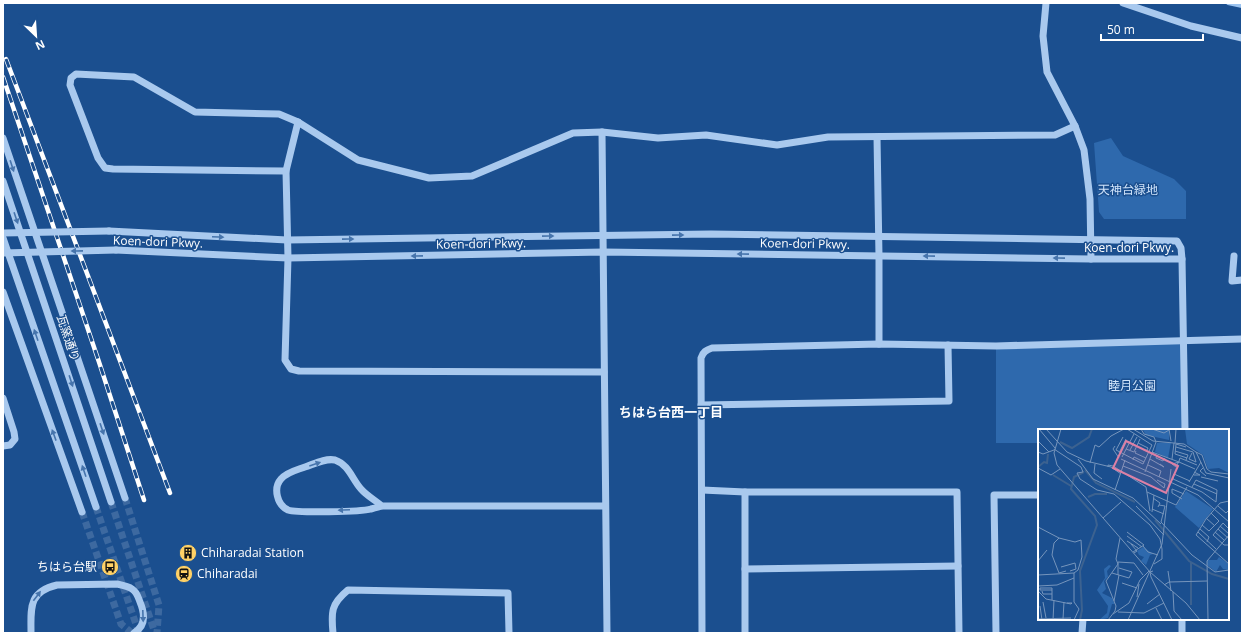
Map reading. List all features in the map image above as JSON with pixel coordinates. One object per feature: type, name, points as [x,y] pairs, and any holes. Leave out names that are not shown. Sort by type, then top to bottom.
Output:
[{"type":"street","points":[[1046,3],[1044,36],[1047,72],[1075,126],[1084,150],[1090,199],[1092,259]]},
{"type":"street","points":[[1123,3],[1191,26],[1242,38]]},
{"type":"street","points":[[286,171],[113,170],[105,168],[98,158],[70,85],[71,78],[76,74],[134,77],[195,112],[279,114],[298,122],[358,160],[429,178],[472,176],[573,133],[602,132],[658,138],[706,135],[777,145],[828,137],[1055,135],[1075,126]]},
{"type":"street","points":[[298,122],[286,171],[288,258],[285,360],[291,369],[306,371],[604,372]]},
{"type":"street","points":[[602,132],[605,506],[608,633]]},
{"type":"street","points":[[877,137],[879,344]]},
{"type":"street","points":[[3,138],[125,498]]},
{"type":"street","name":"瓦窯通り","points":[[3,181],[111,502]]},
{"type":"street","name":"Koen-dori Pkwy.","points":[[3,233],[109,232],[287,240],[711,234],[1091,239],[1177,241],[1181,248],[1182,259],[604,252],[288,258],[116,250],[3,253]]},
{"type":"street","points":[[3,238],[96,508]]},
{"type":"street","points":[[1234,256],[1232,281],[1242,280]]},
{"type":"street","points":[[1182,259],[1185,429]]},
{"type":"street","points":[[3,292],[82,512]]},
{"type":"street","points":[[702,633],[701,358],[702,354],[706,350],[712,348],[879,344],[996,346],[1242,339]]},
{"type":"street","points":[[701,405],[949,402],[948,345]]},
{"type":"street","points":[[3,398],[15,438],[10,445],[3,446]]},
{"type":"street","points":[[382,506],[359,488],[348,469],[334,460],[325,460],[288,473],[281,479],[277,487],[277,497],[281,504],[288,510],[300,512],[370,510],[382,506],[605,506]]},
{"type":"street","points":[[702,490],[745,492],[957,492],[959,633]]},
{"type":"street","points":[[745,492],[745,633]]},
{"type":"street","points":[[996,633],[994,495],[1038,495]]},
{"type":"street","points":[[745,569],[958,566]]},
{"type":"street","points":[[31,633],[32,604],[35,596],[47,587],[57,585],[117,584],[132,588],[137,594],[144,612],[144,622],[134,633]]},
{"type":"street","points":[[333,633],[331,617],[337,600],[348,590],[508,593],[509,633]]},
{"type":"street","points":[[1082,633],[1083,620]]},
{"type":"street","points":[[1182,620],[1182,633]]},
{"type":"green space","name":"天神台緑地","points":[[1111,138],[1123,156],[1174,179],[1186,191],[1186,219],[1104,219],[1099,212],[1094,143]]},
{"type":"green space","name":"睦月公園","points":[[1183,340],[1185,429],[1038,429],[1038,443],[996,443],[996,346]]},
{"type":"waterway","points":[[1228,3],[1242,6]]},
{"type":"tunnel","points":[[125,498],[159,605],[157,633]]},
{"type":"tunnel","points":[[111,502],[155,633]]},
{"type":"tunnel","points":[[96,507],[139,633]]},
{"type":"tunnel","points":[[82,512],[121,624],[132,633]]},
{"type":"railway","points":[[6,59],[170,493]]},
{"type":"railway","points":[[3,77],[144,500]]},
{"type":"place","name":"Chiharadai Station","points":[[188,553]]},
{"type":"place","name":"ちはら台駅","points":[[110,567]]},
{"type":"place","name":"Chiharadai","points":[[184,574]]},
{"type":"district","name":"ちはら台西一丁目","points":[[671,412]]}]
